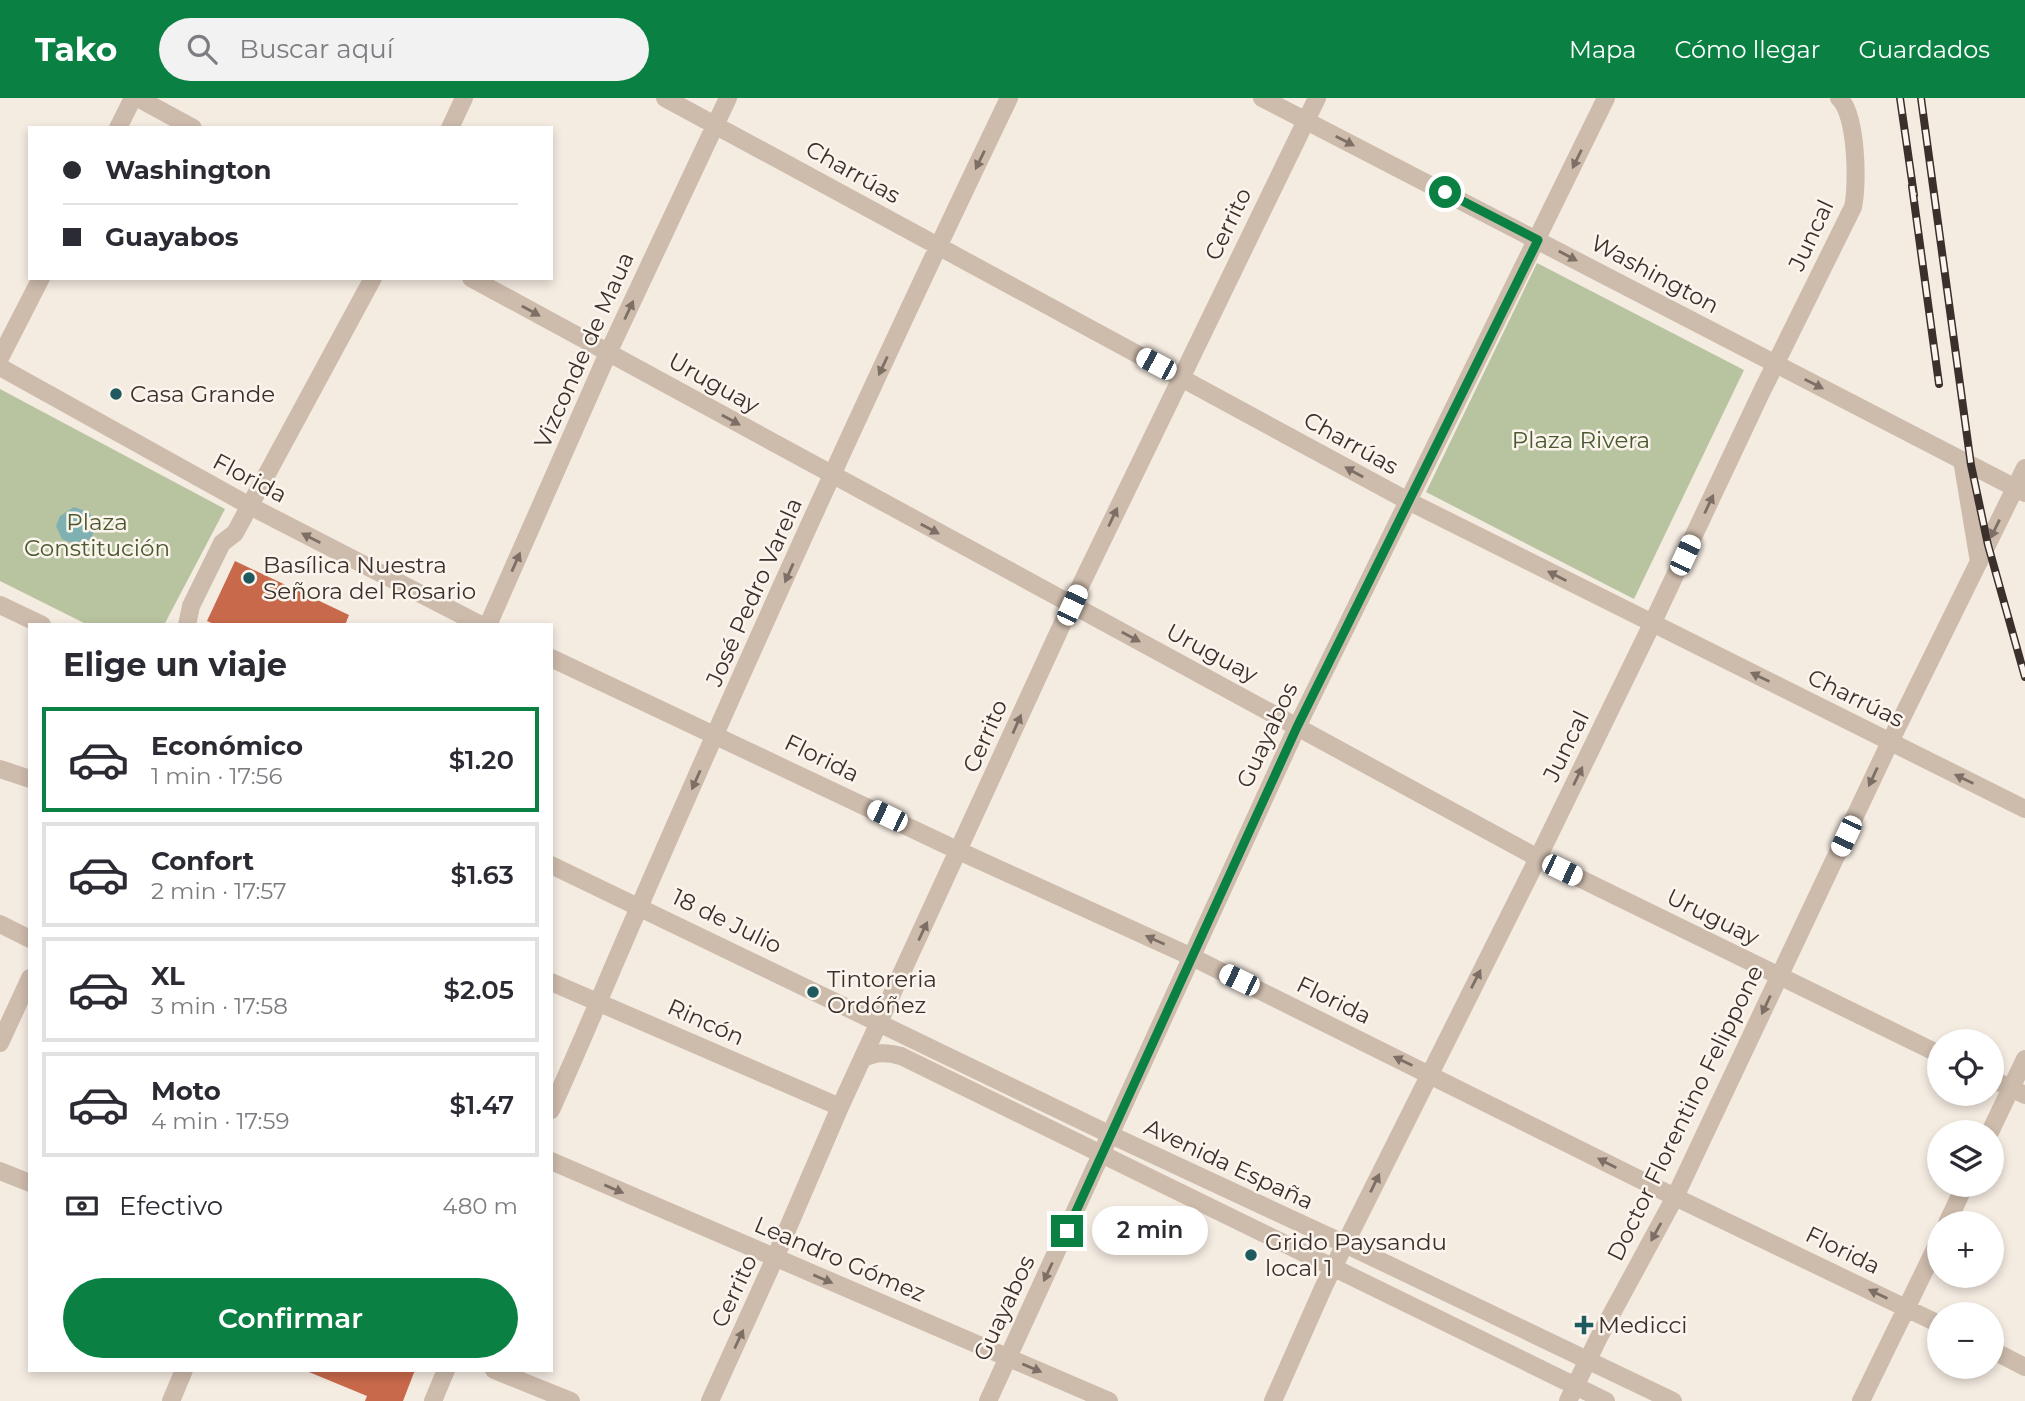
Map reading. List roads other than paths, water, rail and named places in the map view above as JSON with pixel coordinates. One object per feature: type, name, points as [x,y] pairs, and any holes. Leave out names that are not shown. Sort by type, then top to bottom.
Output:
[{"type":"street","points":[[119,126],[136,98],[189,126]]},
{"type":"street","points":[[451,126],[464,98]]},
{"type":"street","name":"Charrúas","points":[[665,98],[1408,501],[2025,809]]},
{"type":"street","name":"Vizconde de Maua","points":[[489,623],[608,353],[728,98]]},
{"type":"street","name":"José Pedro Varela","points":[[553,1106],[600,1002],[639,906],[833,476],[1009,98]]},
{"type":"street","name":"Washington","points":[[1262,98],[2020,491]]},
{"type":"street","name":"Cerrito","points":[[710,1401],[840,1107],[1072,605],[1317,98]]},
{"type":"street","name":"Guayabos","points":[[988,1401],[1297,727],[1606,98]]},
{"type":"street","name":"Juncal","points":[[1273,1401],[1333,1267],[1653,624],[1761,393],[1853,207],[1857,173],[1850,121],[1841,100]]},
{"type":"street","points":[[0,358],[40,280]]},
{"type":"street","points":[[187,623],[191,606],[222,544],[235,533],[372,280]]},
{"type":"street","name":"Uruguay","points":[[475,280],[1538,858],[1927,1048]]},
{"type":"street","name":"Florida","points":[[0,367],[250,506],[477,623]]},
{"type":"street","points":[[1962,460],[1979,562]]},
{"type":"street","name":"Doctor Florentino Felippone","points":[[1572,1394],[1675,1197],[1890,742],[1979,562],[2020,491],[2025,468]]},
{"type":"street","points":[[0,605],[37,623]]},
{"type":"street","name":"Florida","points":[[553,659],[717,734],[959,851],[1192,957],[1675,1197],[1927,1318]]},
{"type":"street","points":[[0,769],[28,778]]},
{"type":"street","name":"18 de Julio","points":[[553,866],[880,1023]]},
{"type":"street","points":[[0,924],[28,938]]},
{"type":"street","points":[[0,1043],[28,982]]},
{"type":"street","name":"Rincón","points":[[553,983],[840,1107]]},
{"type":"street","name":"Avenida España","points":[[880,1023],[1673,1401]]},
{"type":"street","name":"Avenida España","points":[[863,1058],[887,1052],[901,1056],[1333,1267],[1572,1394],[1606,1401]]},
{"type":"street","points":[[1998,1120],[2018,1092],[2025,1059]]},
{"type":"street","name":"Leandro Gómez","points":[[553,1162],[1109,1401]]},
{"type":"street","points":[[0,1171],[28,1182]]},
{"type":"street","points":[[1861,1401],[1927,1266]]},
{"type":"street","points":[[2004,1356],[2025,1367]]},
{"type":"street","points":[[171,1401],[183,1372]]},
{"type":"street","points":[[433,1401],[445,1372]]},
{"type":"street","points":[[499,1372],[571,1401]]},
{"type":"water","points":[[74,507],[90,513],[95,528],[91,539],[77,545],[62,539],[56,526],[60,516]]},
{"type":"railway","points":[[1900,98],[1914,195]]},
{"type":"railway","points":[[1921,98],[1971,465],[1988,545],[2025,677]]},
{"type":"railway","points":[[1912,186],[1939,384]]},
{"type":"place","name":"Casa Grande","points":[[116,394]]},
{"type":"place","name":"Basílica Nuestra Señora del Rosario","points":[[249,578]]},
{"type":"place","name":"Tintoreria Ordóñez","points":[[813,992]]},
{"type":"place","name":"Grido Paysandu local 1","points":[[1251,1255]]},
{"type":"place","name":"Medicci","points":[[1584,1325]]},
{"type":"park label","name":"Plaza Rivera","points":[[1581,440]]},
{"type":"park label","name":"Plaza Constitución","points":[[97,535]]}]
